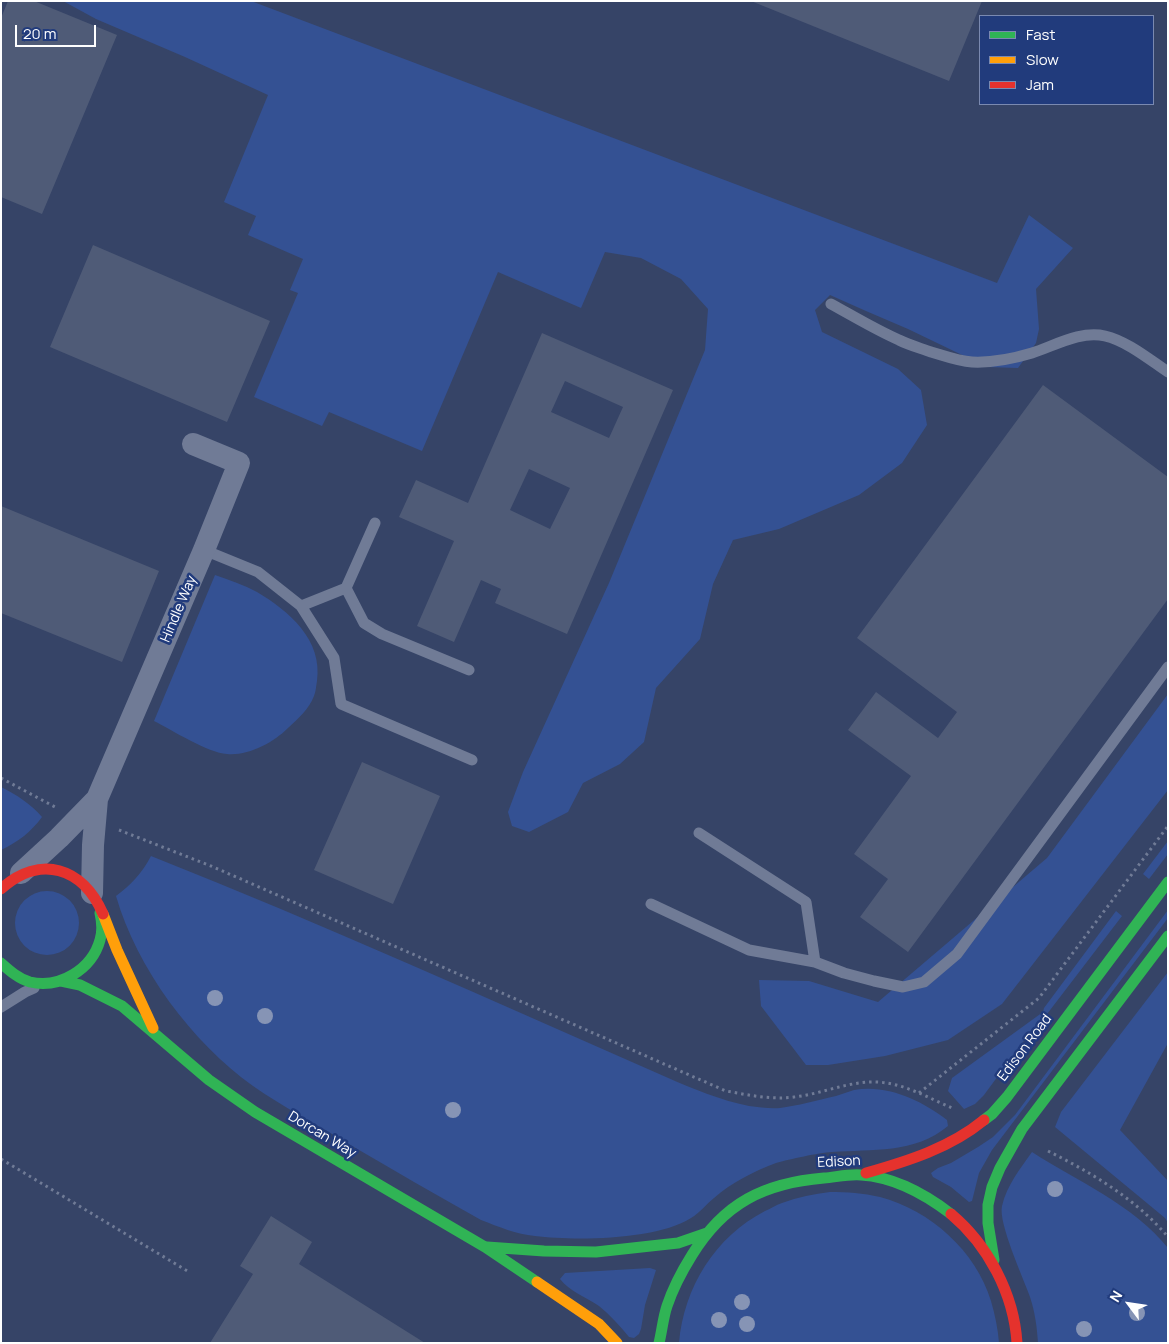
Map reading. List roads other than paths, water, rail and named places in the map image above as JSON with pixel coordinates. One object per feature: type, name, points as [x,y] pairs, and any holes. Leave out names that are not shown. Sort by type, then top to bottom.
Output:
[{"type":"main road","name":"Dorcan Way","points":[[8,882],[37,869],[53,869],[68,873],[82,882],[96,900],[154,1032]]},
{"type":"main road","name":"Edison Road","points":[[862,1174],[909,1161],[943,1147],[992,1114],[1013,1089],[1168,882]]},
{"type":"main road","points":[[55,982],[77,973],[91,960],[99,944],[102,925],[96,900]]},
{"type":"main road","points":[[995,1268],[988,1223],[988,1205],[992,1187],[1000,1168],[1022,1129],[1168,936]]},
{"type":"main road","name":"Dorcan Way","points":[[1,963],[13,974],[31,982],[80,985],[122,1006],[209,1080],[255,1112],[485,1247],[599,1324],[616,1343]]},
{"type":"main road","name":"Edison","points":[[659,1343],[664,1315],[686,1262],[707,1233],[725,1213],[762,1192],[791,1182],[862,1174],[894,1182],[921,1194],[962,1223],[976,1238],[995,1268],[1012,1308],[1017,1331],[1017,1343]]},
{"type":"main road","name":"Dorcan Way","points":[[485,1247],[596,1252],[678,1243],[707,1233]]},
{"type":"street","name":"Hindle Way","points":[[8,882],[91,812],[204,550],[239,463],[193,444]]},
{"type":"street","name":"Hindle Way","points":[[91,812],[96,900]]},
{"type":"lane","points":[[831,304],[899,340],[954,360],[990,362],[1014,358],[1066,340],[1104,335],[1116,339],[1168,372]]},
{"type":"lane","points":[[301,606],[346,588],[375,523]]},
{"type":"lane","points":[[204,550],[258,572],[301,606],[334,658],[342,704],[472,760]]},
{"type":"lane","points":[[346,588],[364,623],[382,634],[469,670]]},
{"type":"lane","points":[[651,904],[750,950],[814,962],[844,973],[903,987],[924,982],[957,954],[1168,667]]},
{"type":"lane","points":[[699,833],[806,902],[814,962]]},
{"type":"lane","points":[[1,1007],[25,992],[55,982]]}]
